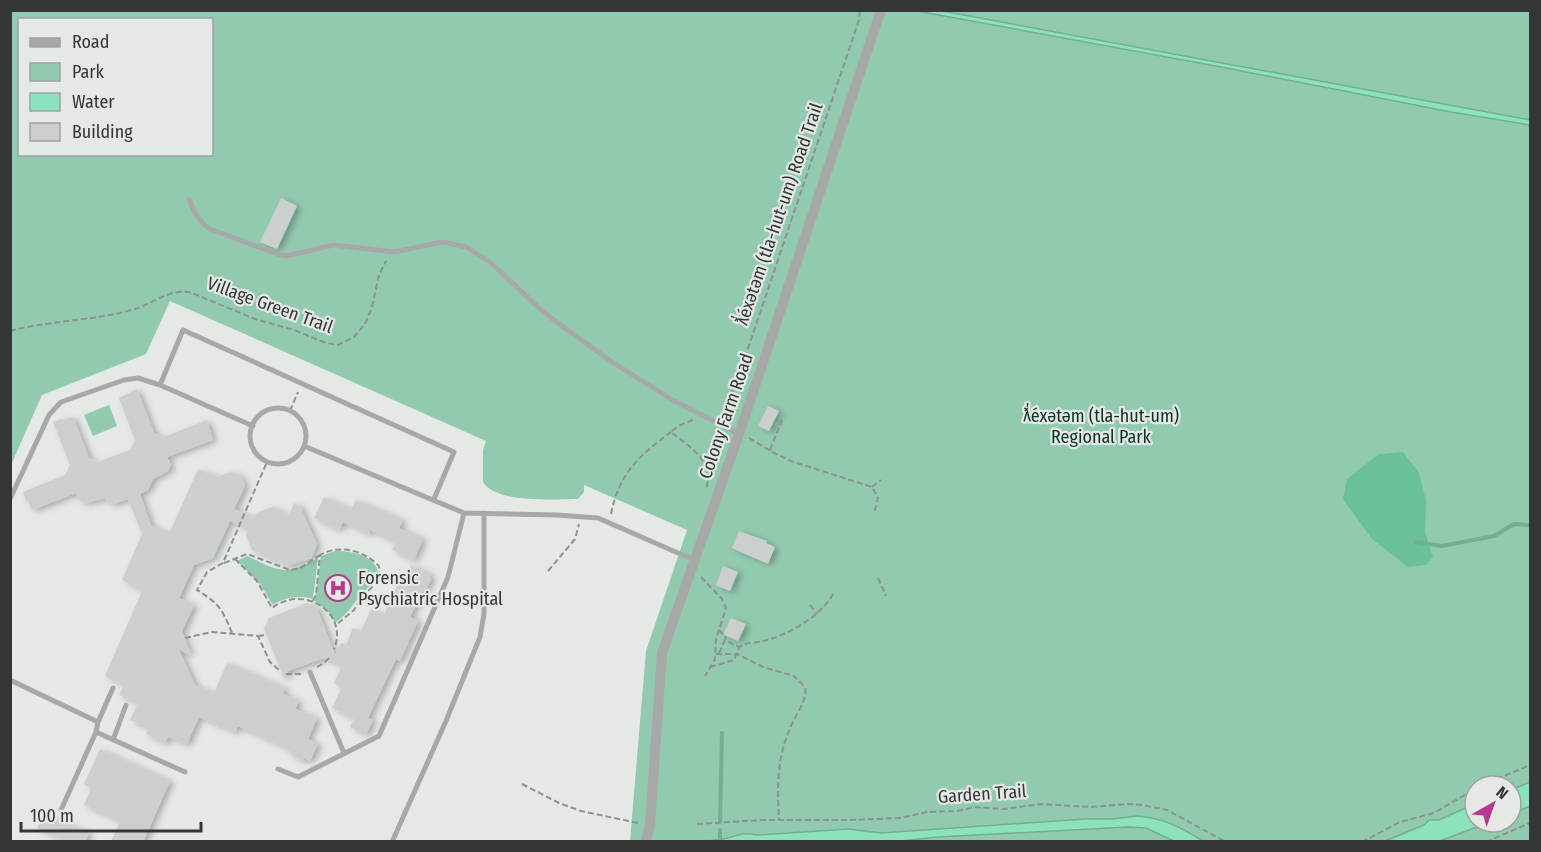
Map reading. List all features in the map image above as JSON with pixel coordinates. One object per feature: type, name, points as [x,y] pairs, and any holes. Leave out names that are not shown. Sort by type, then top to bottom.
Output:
[{"type":"street","name":"Colony Farm Road","points":[[646,842],[650,825],[662,653],[881,10]]},
{"type":"lane","points":[[189,199],[195,215],[203,225],[217,233],[287,256],[333,245],[394,252],[443,242],[458,244],[473,250],[490,262],[541,310],[638,380],[738,434]]},
{"type":"lane","points":[[160,385],[183,330],[454,452],[434,500]]},
{"type":"lane","points":[[10,499],[49,415],[61,402],[124,380],[138,378],[160,385],[253,426]]},
{"type":"lane","points":[[272,409],[290,411],[303,424],[306,433],[304,446],[296,457],[288,462],[279,464],[267,462],[253,448],[250,440],[253,426],[260,416],[272,409]]},
{"type":"lane","points":[[304,446],[464,513],[597,518],[694,560]]},
{"type":"lane","points":[[278,769],[298,777],[379,736],[448,577],[464,513]]},
{"type":"lane","points":[[392,842],[446,721],[480,637],[484,614],[484,513]]},
{"type":"lane","points":[[310,672],[344,753]]},
{"type":"lane","points":[[10,680],[98,722]]},
{"type":"lane","points":[[61,810],[113,688]]},
{"type":"lane","points":[[112,740],[126,705]]},
{"type":"lane","points":[[96,732],[186,772]]},
{"type":"path","name":"ƛ̓éxətəm (tla-hut-um) Road Trail","points":[[716,423],[727,406],[740,372],[859,20],[860,10]]},
{"type":"path","name":"Village Green Trail","points":[[10,331],[127,311],[182,291],[255,319],[338,345],[354,337],[365,324],[372,307],[381,269],[394,252]]},
{"type":"path","points":[[290,411],[302,383]]},
{"type":"path","points":[[609,523],[615,493],[621,480],[652,446],[678,426],[702,416]]},
{"type":"path","points":[[770,450],[783,420]]},
{"type":"path","points":[[671,432],[706,464],[709,476],[706,492]]},
{"type":"path","points":[[738,434],[758,442],[791,461],[872,487],[878,498],[874,514]]},
{"type":"path","points":[[223,563],[267,462]]},
{"type":"path","points":[[872,487],[881,480]]},
{"type":"path","points":[[548,571],[575,539],[579,532],[580,516]]},
{"type":"path","points":[[232,633],[224,613],[206,595],[197,590],[207,572],[247,554],[290,570],[300,568],[320,555],[335,549],[353,550],[375,562],[379,566],[380,579],[361,598],[354,610],[336,625]]},
{"type":"path","points":[[313,601],[316,595],[320,555]]},
{"type":"path","points":[[235,560],[256,581],[272,608],[291,598],[305,598],[313,601],[330,615],[336,625],[334,649]]},
{"type":"path","points":[[696,574],[717,594],[726,608],[715,644],[717,653]]},
{"type":"path","points":[[878,578],[886,596]]},
{"type":"path","points":[[710,667],[729,662],[735,658],[739,648],[772,639],[806,623],[817,615],[833,594]]},
{"type":"path","points":[[810,605],[817,615]]},
{"type":"path","points":[[719,630],[726,638],[725,640],[739,648]]},
{"type":"path","points":[[185,638],[212,632],[267,635]]},
{"type":"path","points":[[258,636],[270,662],[279,670]]},
{"type":"path","points":[[705,676],[725,640]]},
{"type":"path","points":[[717,653],[737,654],[797,678],[806,687],[807,694],[780,755],[777,787],[779,820]]},
{"type":"path","points":[[754,667],[756,663]]},
{"type":"path","points":[[775,671],[777,666]]},
{"type":"path","points":[[1509,774],[1530,765]]},
{"type":"path","points":[[522,784],[559,803],[581,811],[650,825]]},
{"type":"path","points":[[1362,842],[1400,822],[1434,813],[1463,796]]},
{"type":"path","name":"Garden Trail","points":[[697,824],[901,818],[927,812],[975,807],[1004,809],[1041,804],[1091,807],[1142,805],[1176,814],[1226,842]]},
{"type":"path","points":[[1486,842],[1530,824]]},
{"type":"green space","name":"ƛ̓éxətəm (tla-hut-um) Regional Park","points":[[10,11],[1530,11],[1530,840],[630,841],[646,651],[687,530],[584,485],[584,492],[578,499],[527,499],[500,494],[483,482],[483,450],[486,441],[170,301],[146,354],[42,395],[11,465]]},
{"type":"green space","points":[[109,405],[117,426],[93,436],[84,415]]},
{"type":"green space","points":[[335,551],[356,553],[368,559],[377,568],[379,575],[335,623],[328,611],[315,601],[321,556]]},
{"type":"green space","points":[[247,556],[282,570],[298,568],[318,558],[313,599],[292,598],[273,605],[260,584],[237,561]]},
{"type":"shaded area","points":[[1403,452],[1419,473],[1426,501],[1425,532],[1433,557],[1426,565],[1408,567],[1372,539],[1343,499],[1347,479],[1379,454]]},
{"type":"water","points":[[917,11],[942,11],[1530,120],[1530,125],[1451,112]]},
{"type":"water","points":[[1530,782],[1530,806],[1523,809],[1523,785]]},
{"type":"water","points":[[1463,809],[1463,832],[1440,841],[1385,841],[1424,825],[1429,820],[1439,820]]},
{"type":"water","points":[[1137,816],[1172,824],[1203,841],[1174,841],[1146,828],[1128,827],[938,837],[891,842],[692,841],[719,840],[746,834],[848,829],[881,833]]},
{"type":"building","points":[[281,198],[297,206],[277,249],[260,242]]},
{"type":"building","points":[[137,389],[154,433],[164,437],[207,420],[213,440],[167,457],[171,465],[168,471],[153,479],[148,490],[140,494],[151,525],[169,534],[198,469],[217,477],[231,472],[241,476],[245,486],[234,509],[254,518],[256,513],[272,507],[289,515],[294,503],[300,506],[317,545],[311,558],[288,566],[252,550],[246,535],[249,529],[230,521],[213,558],[194,565],[179,598],[194,605],[182,631],[191,655],[179,650],[195,685],[214,693],[227,663],[285,688],[283,694],[299,701],[295,709],[317,718],[308,739],[318,744],[310,761],[304,758],[303,761],[292,756],[293,753],[286,750],[287,748],[238,726],[235,732],[199,717],[187,744],[168,737],[165,743],[146,734],[149,728],[130,720],[138,703],[119,695],[124,685],[105,676],[142,591],[122,580],[142,534],[128,499],[114,504],[105,498],[86,503],[79,500],[76,493],[32,510],[23,492],[65,475],[70,465],[53,422],[73,417],[89,458],[98,462],[130,450],[135,440],[119,398]]},
{"type":"building","points":[[768,406],[779,411],[769,431],[758,426]]},
{"type":"building","points":[[324,497],[351,510],[356,500],[403,520],[399,528],[423,539],[414,560],[392,550],[396,542],[370,530],[369,534],[343,522],[339,530],[314,518]]},
{"type":"building","points":[[739,531],[767,541],[766,543],[775,547],[768,564],[732,548]]},
{"type":"building","points":[[411,565],[431,574],[429,578],[431,579],[425,593],[422,591],[410,617],[418,621],[400,661],[396,659],[368,718],[373,720],[366,735],[350,727],[354,718],[332,708],[342,687],[334,683],[342,666],[324,658],[288,671],[284,679],[264,628],[269,618],[307,603],[317,608],[335,655],[341,643],[346,645],[353,628],[361,631],[371,609],[384,615],[398,584],[402,586]]},
{"type":"building","points":[[723,566],[738,572],[730,591],[716,585]]},
{"type":"building","points":[[731,618],[746,624],[738,641],[723,634]]},
{"type":"building","points":[[100,749],[170,781],[143,842],[111,842],[120,821],[84,805],[91,788],[84,784]]},
{"type":"building","points":[[43,813],[89,833],[85,842],[68,842],[37,828]]},
{"type":"waterway","points":[[1416,542],[1442,546],[1494,536],[1514,524],[1530,525]]},
{"type":"waterway","points":[[720,821],[722,733]]},
{"type":"waterway","points":[[720,830],[720,842]]},
{"type":"place","name":"Forensic Psychiatric Hospital","points":[[338,588]]}]
